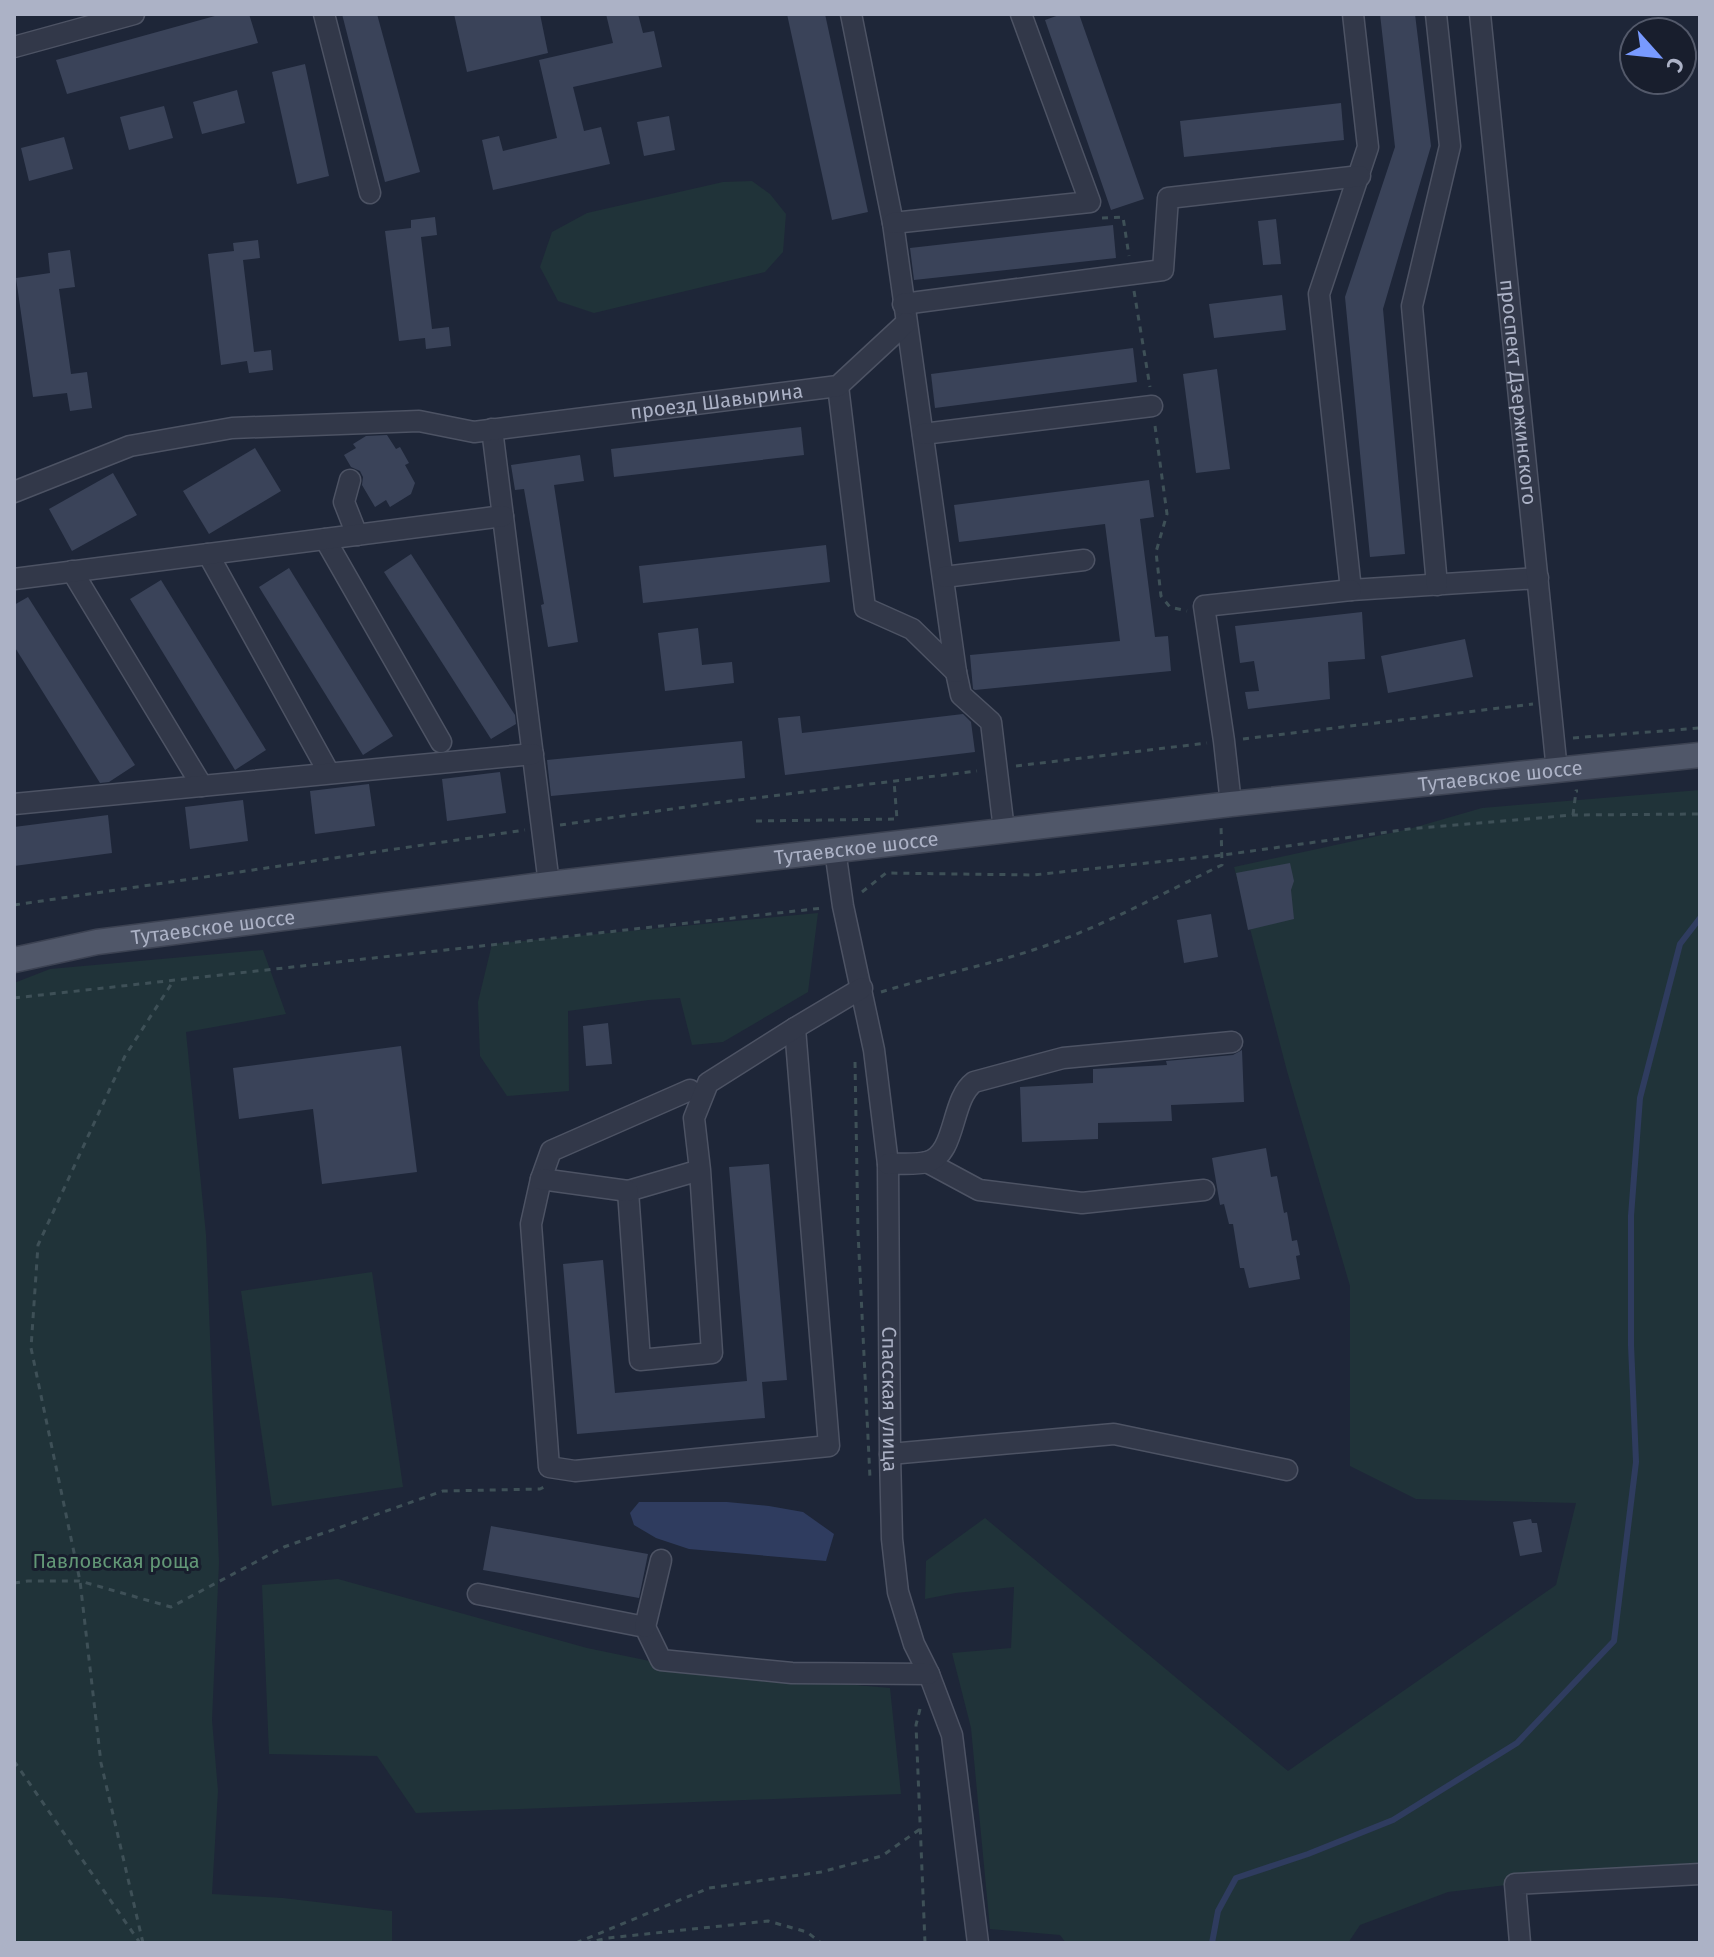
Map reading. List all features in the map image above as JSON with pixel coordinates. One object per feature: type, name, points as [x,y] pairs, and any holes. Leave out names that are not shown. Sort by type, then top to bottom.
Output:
[{"type":"main road","name":"Тутаевское шоссе","points":[[14,960],[97,942],[549,884],[1231,804],[1700,755]]},
{"type":"street","points":[[14,47],[134,14]]},
{"type":"street","points":[[324,14],[370,193]]},
{"type":"street","points":[[851,14],[893,223],[956,672],[961,695],[991,722],[1004,830]]},
{"type":"street","points":[[893,223],[1090,202],[1021,14]]},
{"type":"street","points":[[1351,590],[1319,294],[1368,147],[1353,14]]},
{"type":"street","points":[[1436,14],[1450,146],[1412,306],[1437,585]]},
{"type":"street","name":"проспект Дзержинского","points":[[1480,14],[1557,771]]},
{"type":"street","points":[[956,672],[912,629],[865,608],[838,386],[905,314],[1163,270],[1168,198],[1360,176]]},
{"type":"street","name":"проезд Шавырина","points":[[14,492],[130,446],[232,428],[419,421],[474,432],[838,386]]},
{"type":"street","points":[[923,434],[1152,406]]},
{"type":"street","points":[[492,429],[549,884]]},
{"type":"street","points":[[350,480],[344,502],[357,535]]},
{"type":"street","points":[[14,579],[503,516]]},
{"type":"street","points":[[325,539],[441,742]]},
{"type":"street","points":[[208,554],[329,773]]},
{"type":"street","points":[[944,577],[1084,560]]},
{"type":"street","points":[[72,571],[202,786]]},
{"type":"street","points":[[1231,804],[1204,606],[1351,590],[1538,578]]},
{"type":"street","points":[[14,804],[533,754]]},
{"type":"street","name":"Спасская улица","points":[[835,850],[843,906],[874,1050],[888,1164],[890,1454],[892,1539],[898,1592],[914,1644],[952,1735],[978,1943]]},
{"type":"street","points":[[628,1191],[640,1360],[712,1353],[694,1118],[708,1083],[862,988]]},
{"type":"street","points":[[690,1090],[551,1151],[531,1224],[549,1467],[575,1471],[829,1446],[795,1028]]},
{"type":"street","points":[[888,1164],[927,1162],[939,1156],[960,1100],[966,1088],[974,1082],[1063,1058],[1232,1042]]},
{"type":"street","points":[[927,1162],[979,1190],[1082,1203],[1204,1190]]},
{"type":"street","points":[[541,1179],[628,1191],[700,1170]]},
{"type":"street","points":[[890,1454],[1114,1434],[1287,1470]]},
{"type":"street","points":[[661,1560],[645,1627],[661,1660],[792,1673],[929,1674]]},
{"type":"street","points":[[478,1594],[645,1627]]},
{"type":"street","points":[[1520,1943],[1515,1884],[1700,1874]]},
{"type":"path","points":[[14,905],[714,803],[1550,702]]},
{"type":"path","points":[[1570,738],[1700,728]]},
{"type":"path","points":[[756,821],[897,819],[894,781]]},
{"type":"path","points":[[14,998],[843,906],[886,873],[1033,875],[1223,855],[1409,829],[1573,815],[1700,814]]},
{"type":"path","points":[[141,1943],[101,1763],[80,1581],[31,1348],[38,1245],[125,1056],[174,980]]},
{"type":"path","points":[[14,1583],[80,1581],[171,1607],[284,1547],[443,1491],[540,1489],[575,1471]]},
{"type":"path","points":[[925,1943],[916,1725],[929,1674]]},
{"type":"path","points":[[14,1761],[141,1943]]},
{"type":"path","points":[[576,1943],[709,1888],[821,1872],[882,1856],[920,1829]]},
{"type":"path","points":[[585,1943],[768,1921],[807,1932],[821,1943]]},
{"type":"green space","points":[[752,181],[770,194],[786,214],[783,252],[765,272],[594,313],[558,301],[540,267],[552,232],[587,213],[723,182]]},
{"type":"green space","points":[[1700,790],[1700,1867],[1448,1892],[1360,1925],[1348,1943],[1066,1943],[1060,1935],[990,1929],[971,1728],[952,1653],[1011,1648],[1014,1587],[925,1599],[926,1561],[985,1518],[1288,1771],[1556,1585],[1576,1503],[1416,1499],[1350,1466],[1350,1286],[1287,1071],[1234,867],[1409,829],[1482,808]]},
{"type":"green space","points":[[818,913],[808,992],[723,1042],[692,1045],[680,998],[568,1011],[569,1091],[507,1096],[480,1056],[478,1002],[492,944]]},
{"type":"green space","name":"Павловская роща","points":[[263,950],[286,1014],[186,1032],[206,1235],[219,1563],[212,1720],[218,1791],[212,1894],[283,1898],[392,1911],[392,1943],[14,1943],[14,983],[50,969]]},
{"type":"green space","points":[[372,1272],[403,1487],[272,1506],[241,1291]]},
{"type":"green space","points":[[338,1579],[587,1648],[698,1671],[890,1688],[901,1794],[416,1813],[377,1756],[269,1754],[262,1585]]},
{"type":"water","points":[[639,1502],[727,1502],[769,1506],[803,1512],[834,1534],[826,1561],[689,1549],[656,1538],[634,1525],[630,1513]]},
{"type":"building","points":[[222,14],[249,14],[258,43],[67,94],[56,60]]},
{"type":"building","points":[[342,14],[377,14],[420,172],[385,182]]},
{"type":"building","points":[[454,14],[540,14],[548,53],[467,72]]},
{"type":"building","points":[[606,14],[638,14],[643,33],[654,31],[662,67],[573,87],[584,131],[601,127],[610,164],[493,190],[482,140],[499,136],[503,151],[557,138],[539,60],[613,43]]},
{"type":"building","points":[[787,14],[825,14],[868,212],[832,220]]},
{"type":"building","points":[[1062,14],[1079,14],[1144,199],[1111,210],[1045,20]]},
{"type":"building","points":[[1380,14],[1415,14],[1431,146],[1383,309],[1405,554],[1370,557],[1345,297],[1395,147]]},
{"type":"building","points":[[305,64],[329,176],[297,184],[272,72]]},
{"type":"building","points":[[237,90],[245,123],[202,134],[193,102]]},
{"type":"building","points":[[1341,103],[1344,140],[1184,157],[1180,121]]},
{"type":"building","points":[[164,106],[173,138],[129,150],[120,117]]},
{"type":"building","points":[[669,116],[675,150],[644,156],[637,122]]},
{"type":"building","points":[[64,137],[73,169],[29,181],[21,148]]},
{"type":"building","points":[[435,217],[437,235],[421,237],[432,329],[449,327],[451,346],[426,349],[425,338],[399,341],[385,231],[411,228],[411,220]]},
{"type":"building","points":[[1276,219],[1281,264],[1263,265],[1258,221]]},
{"type":"building","points":[[1113,225],[1116,258],[914,280],[910,248]]},
{"type":"building","points":[[258,240],[260,258],[243,260],[254,352],[271,350],[273,370],[249,373],[247,361],[221,365],[208,254],[234,251],[233,243]]},
{"type":"building","points":[[70,250],[75,287],[59,289],[71,374],[87,372],[92,408],[70,411],[67,393],[33,397],[16,278],[50,273],[48,253]]},
{"type":"building","points":[[1282,295],[1286,330],[1214,338],[1209,304]]},
{"type":"building","points":[[1133,348],[1137,382],[935,408],[931,374]]},
{"type":"building","points":[[1217,369],[1230,469],[1196,473],[1183,374]]},
{"type":"building","points":[[801,427],[804,455],[614,477],[611,449]]},
{"type":"building","points":[[387,435],[396,449],[400,447],[415,483],[411,494],[390,507],[386,500],[375,507],[362,485],[360,471],[351,467],[344,455],[356,448],[353,444],[366,436]]},
{"type":"building","points":[[255,448],[281,491],[209,534],[183,491]]},
{"type":"building","points":[[580,455],[584,481],[554,485],[578,642],[548,647],[541,605],[544,604],[524,489],[515,490],[511,465]]},
{"type":"building","points":[[113,473],[137,515],[72,551],[49,509]]},
{"type":"building","points":[[1149,480],[1154,517],[1140,519],[1155,637],[1168,636],[1171,671],[973,689],[970,655],[1120,641],[1105,524],[959,542],[954,505]]},
{"type":"building","points":[[826,545],[830,582],[643,603],[639,566]]},
{"type":"building","points":[[411,554],[515,715],[516,724],[491,739],[384,572]]},
{"type":"building","points":[[289,568],[393,736],[363,755],[259,587]]},
{"type":"building","points":[[161,580],[266,750],[235,770],[130,599]]},
{"type":"building","points":[[28,597],[135,765],[109,782],[100,783],[14,646],[14,605]]},
{"type":"building","points":[[1362,612],[1365,659],[1328,662],[1330,699],[1248,709],[1245,692],[1259,691],[1254,661],[1240,663],[1235,626]]},
{"type":"building","points":[[698,628],[702,665],[732,662],[734,683],[665,691],[658,633]]},
{"type":"building","points":[[1465,639],[1473,677],[1388,693],[1381,656]]},
{"type":"building","points":[[963,714],[971,722],[975,752],[785,775],[778,718],[800,716],[802,733]]},
{"type":"building","points":[[742,741],[745,778],[551,796],[547,760]]},
{"type":"building","points":[[500,772],[506,813],[447,821],[442,779]]},
{"type":"building","points":[[369,784],[375,826],[315,834],[310,791]]},
{"type":"building","points":[[243,800],[248,841],[190,849],[185,807]]},
{"type":"building","points":[[108,815],[112,853],[14,866],[14,827]]},
{"type":"building","points":[[1290,863],[1294,881],[1291,890],[1294,919],[1248,930],[1236,873]]},
{"type":"building","points":[[1211,914],[1218,957],[1184,963],[1177,920]]},
{"type":"building","points":[[608,1023],[612,1064],[586,1066],[583,1026]]},
{"type":"building","points":[[401,1046],[417,1172],[322,1184],[313,1109],[239,1119],[233,1068]]},
{"type":"building","points":[[1242,1050],[1244,1102],[1171,1105],[1172,1121],[1098,1123],[1098,1139],[1022,1142],[1020,1087],[1093,1083],[1093,1069],[1167,1065],[1166,1061],[1233,1055]]},
{"type":"building","points":[[1266,1148],[1271,1177],[1277,1176],[1292,1241],[1297,1240],[1300,1279],[1249,1288],[1244,1268],[1240,1268],[1233,1224],[1229,1224],[1224,1204],[1220,1205],[1212,1158]]},
{"type":"building","points":[[769,1164],[787,1380],[762,1382],[765,1418],[577,1434],[563,1264],[603,1260],[615,1393],[747,1381],[729,1167]]},
{"type":"building","points":[[1531,1519],[1532,1523],[1537,1523],[1542,1552],[1520,1556],[1513,1522]]},
{"type":"building","points":[[491,1526],[648,1554],[639,1598],[483,1570]]},
{"type":"waterway","points":[[1212,1943],[1218,1911],[1236,1878],[1308,1854],[1393,1820],[1517,1743],[1614,1641],[1636,1462],[1631,1345],[1631,1216],[1640,1098],[1680,944],[1700,918]]}]
